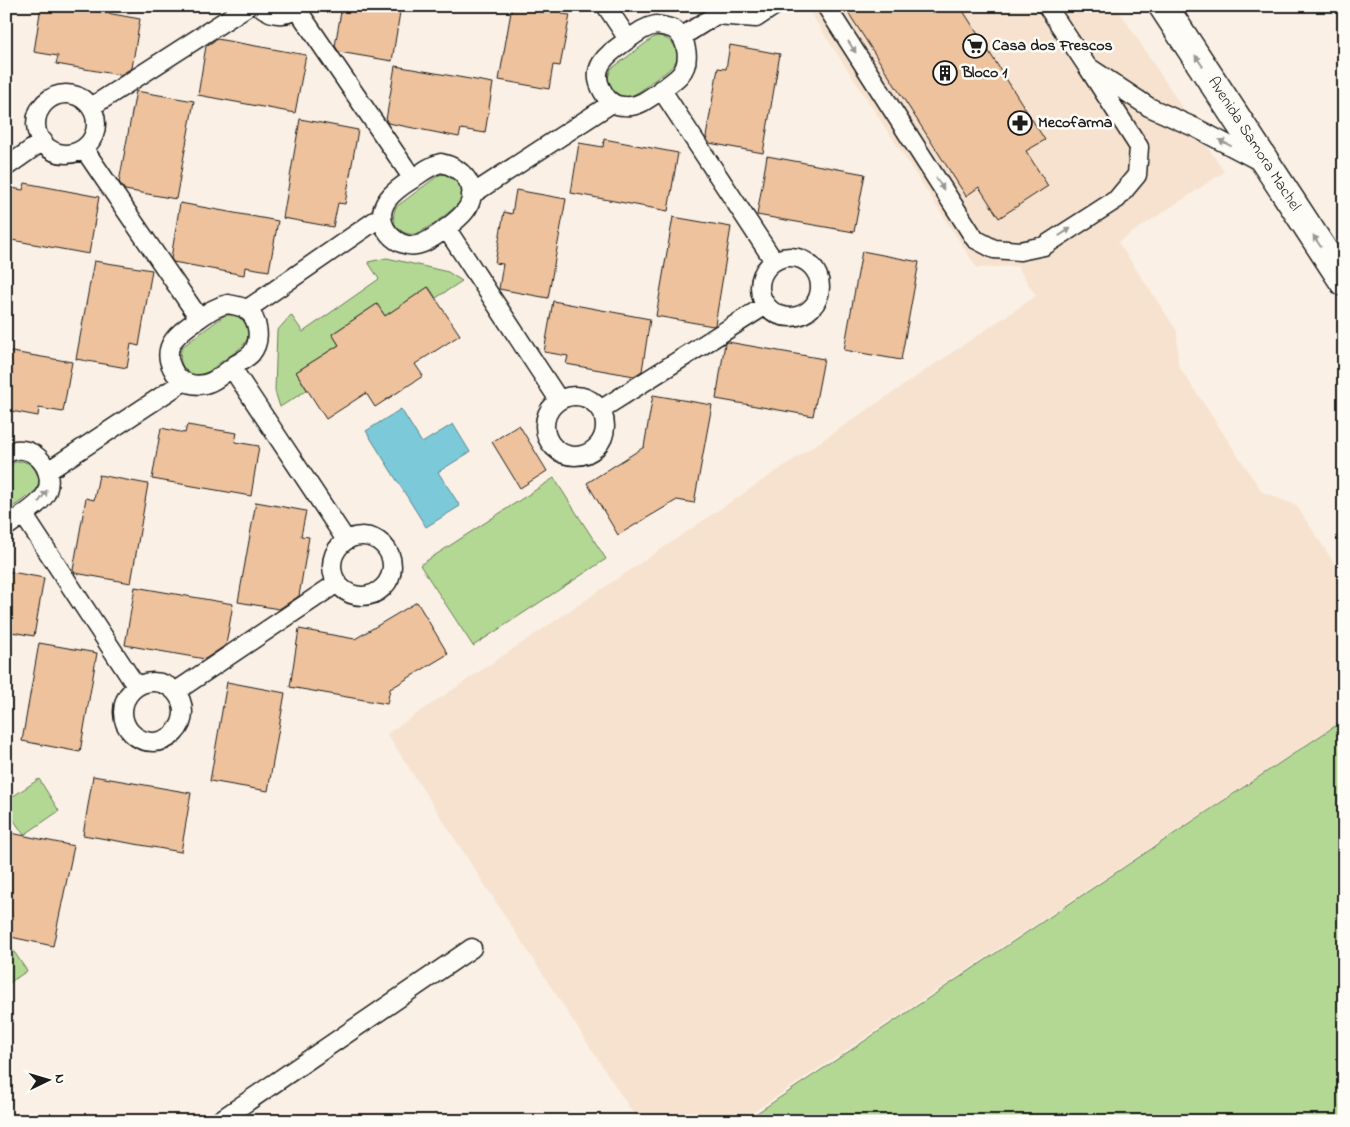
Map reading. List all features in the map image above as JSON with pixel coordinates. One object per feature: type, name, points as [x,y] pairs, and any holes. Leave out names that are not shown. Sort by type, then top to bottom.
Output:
[{"type":"main road","name":"Avenida Samora Machel","points":[[1163,6],[1344,282]]},
{"type":"lane","points":[[91,107],[248,6]]},
{"type":"lane","points":[[260,6],[268,12],[278,14],[288,14],[298,8],[413,179]]},
{"type":"lane","points":[[606,6],[628,39]]},
{"type":"lane","points":[[681,37],[718,10],[756,18],[774,6]]},
{"type":"lane","points":[[826,6],[975,239],[994,249],[1020,251],[1044,246],[1116,199],[1137,175],[1139,147],[1047,6]]},
{"type":"lane","points":[[656,25],[675,30],[681,37],[686,46],[687,56],[685,66],[680,75],[642,103],[632,106],[612,103],[605,96],[599,87],[597,78],[603,59],[609,52],[647,26],[656,25]]},
{"type":"lane","points":[[1087,66],[1149,106],[1268,165]]},
{"type":"lane","points":[[661,89],[774,262]]},
{"type":"lane","points":[[72,94],[81,98],[91,107],[96,122],[95,132],[91,142],[84,149],[74,154],[64,155],[54,152],[46,146],[36,128],[40,110],[46,102],[54,97],[72,94]]},
{"type":"lane","points":[[471,195],[612,103]]},
{"type":"lane","points":[[6,166],[43,141]]},
{"type":"lane","points":[[84,149],[200,318]]},
{"type":"lane","points":[[441,163],[459,170],[466,176],[470,184],[471,195],[470,205],[464,214],[426,242],[417,245],[406,245],[397,241],[389,234],[384,225],[382,216],[383,206],[388,198],[394,191],[432,166],[441,163]]},
{"type":"lane","points":[[246,310],[382,216]]},
{"type":"lane","points":[[446,228],[559,400]]},
{"type":"lane","points":[[792,257],[802,259],[816,271],[820,290],[817,301],[803,315],[793,318],[782,316],[773,312],[766,305],[762,295],[762,276],[774,262],[792,257]]},
{"type":"lane","points":[[237,305],[246,310],[257,324],[258,335],[256,345],[251,354],[213,382],[193,385],[183,382],[170,366],[168,356],[174,338],[180,331],[218,306],[237,305]]},
{"type":"lane","points":[[600,410],[766,305]]},
{"type":"lane","points":[[232,368],[346,540]]},
{"type":"lane","points":[[48,471],[183,382]]},
{"type":"lane","points":[[577,396],[586,398],[600,410],[604,419],[602,439],[596,447],[587,453],[577,456],[567,455],[557,451],[550,443],[545,424],[552,406],[559,400],[577,396]]},
{"type":"lane","points":[[6,454],[19,450],[36,456],[43,462],[48,471],[50,481],[47,492],[42,500],[6,527]]},
{"type":"lane","points":[[23,514],[136,686]]},
{"type":"lane","points":[[354,536],[373,538],[387,550],[391,569],[388,580],[382,588],[364,596],[354,595],[344,590],[337,583],[333,574],[332,564],[338,546],[346,540],[354,536]]},
{"type":"lane","points":[[175,692],[337,583]]},
{"type":"lane","points":[[155,682],[164,684],[175,692],[182,705],[180,726],[174,734],[165,740],[145,741],[136,737],[128,730],[122,710],[129,693],[136,686],[155,682]]},
{"type":"lane","points":[[219,1121],[472,948]]},
{"type":"shaded area","points":[[806,6],[1116,6],[1224,172],[1118,242],[1177,331],[1178,365],[1262,492],[1296,505],[1344,578],[1344,719],[740,1121],[638,1121],[387,734],[1036,296],[1017,266],[977,268]]},
{"type":"green space","points":[[659,36],[675,46],[678,55],[674,64],[670,69],[633,95],[624,97],[615,93],[608,82],[611,69],[654,37]]},
{"type":"green space","points":[[445,174],[457,180],[462,187],[463,195],[459,203],[426,229],[415,234],[400,230],[394,221],[396,207],[439,175]]},
{"type":"green space","points":[[387,258],[448,272],[462,281],[436,298],[429,287],[385,316],[377,304],[332,334],[339,345],[296,372],[307,390],[280,407],[275,391],[277,331],[291,315],[303,332],[379,279],[368,262]]},
{"type":"green space","points":[[225,315],[236,316],[245,322],[249,335],[247,340],[238,350],[207,372],[195,375],[186,371],[180,358],[182,347]]},
{"type":"green space","points":[[22,461],[32,466],[38,473],[38,486],[35,491],[6,512],[6,469],[15,462]]},
{"type":"green space","points":[[554,478],[606,559],[473,646],[420,565]]},
{"type":"green space","points":[[1344,720],[1344,1121],[745,1121]]},
{"type":"green space","points":[[39,779],[59,811],[24,835],[6,809],[6,801]]},
{"type":"green space","points":[[6,940],[27,971],[6,985]]},
{"type":"water","points":[[401,409],[422,443],[453,424],[470,452],[438,472],[460,506],[426,527],[366,431]]},
{"type":"building","points":[[41,6],[68,6],[140,19],[132,68],[120,75],[56,64],[58,56],[34,52]]},
{"type":"building","points":[[342,6],[401,6],[392,61],[339,52],[335,46]]},
{"type":"building","points":[[512,6],[563,6],[562,14],[570,15],[560,66],[553,65],[549,89],[499,80]]},
{"type":"building","name":"Bloco 1","points":[[844,6],[960,6],[1045,140],[1026,151],[1048,186],[999,218],[979,187],[966,196]]},
{"type":"building","points":[[217,39],[306,55],[295,113],[198,95],[206,46]]},
{"type":"building","points":[[730,45],[780,54],[763,153],[709,143],[706,137],[718,68],[726,69]]},
{"type":"building","points":[[395,66],[493,83],[485,133],[461,129],[459,137],[388,123],[386,120]]},
{"type":"building","points":[[136,91],[194,101],[176,199],[125,190],[119,182]]},
{"type":"building","points":[[300,119],[358,130],[345,204],[338,203],[333,227],[283,218]]},
{"type":"building","points":[[604,139],[678,153],[668,211],[571,193],[579,143],[603,147]]},
{"type":"building","points":[[767,156],[865,174],[854,232],[757,215]]},
{"type":"building","points":[[25,183],[99,197],[89,254],[6,239],[6,187],[23,190]]},
{"type":"building","points":[[516,190],[566,199],[548,298],[499,289],[503,264],[495,263],[504,212],[512,214]]},
{"type":"building","points":[[180,203],[278,221],[269,271],[245,267],[244,275],[173,262],[171,258]]},
{"type":"building","points":[[673,217],[731,227],[715,325],[713,326],[656,316]]},
{"type":"building","points":[[862,251],[919,262],[901,360],[844,350]]},
{"type":"building","points":[[94,261],[152,270],[139,346],[131,344],[127,368],[76,359]]},
{"type":"building","points":[[428,287],[460,335],[415,364],[423,376],[375,407],[366,393],[326,419],[296,372],[339,345],[332,334],[377,304],[385,316]]},
{"type":"building","points":[[553,301],[650,319],[642,371],[634,376],[566,364],[568,356],[544,352]]},
{"type":"building","points":[[725,343],[824,359],[813,416],[716,399]]},
{"type":"building","points":[[6,351],[72,362],[63,412],[39,408],[38,416],[6,410]]},
{"type":"building","points":[[653,395],[712,405],[694,503],[677,500],[618,535],[587,483],[644,447]]},
{"type":"building","points":[[187,425],[237,433],[235,442],[259,446],[251,496],[152,479],[161,428],[185,433]]},
{"type":"building","points":[[519,425],[547,471],[520,488],[492,442]]},
{"type":"building","points":[[99,475],[148,484],[131,583],[75,573],[73,570],[86,498],[94,500]]},
{"type":"building","points":[[256,502],[306,511],[301,536],[309,537],[299,596],[279,609],[238,602]]},
{"type":"building","points":[[6,571],[44,578],[34,636],[6,631]]},
{"type":"building","points":[[135,587],[233,604],[226,645],[205,659],[125,645]]},
{"type":"building","points":[[417,602],[448,654],[390,689],[387,704],[290,687],[299,629],[355,639]]},
{"type":"building","points":[[39,643],[97,653],[80,752],[22,741]]},
{"type":"building","points":[[227,682],[285,693],[268,791],[210,781]]},
{"type":"building","points":[[93,776],[191,793],[181,852],[83,835]]},
{"type":"building","points":[[6,832],[74,846],[53,946],[6,936]]},
{"type":"place","name":"Casa dos Frescos","points":[[975,46]]},
{"type":"place","name":"Bloco 1","points":[[945,73]]},
{"type":"place","name":"Mecofarma","points":[[1020,123]]}]
